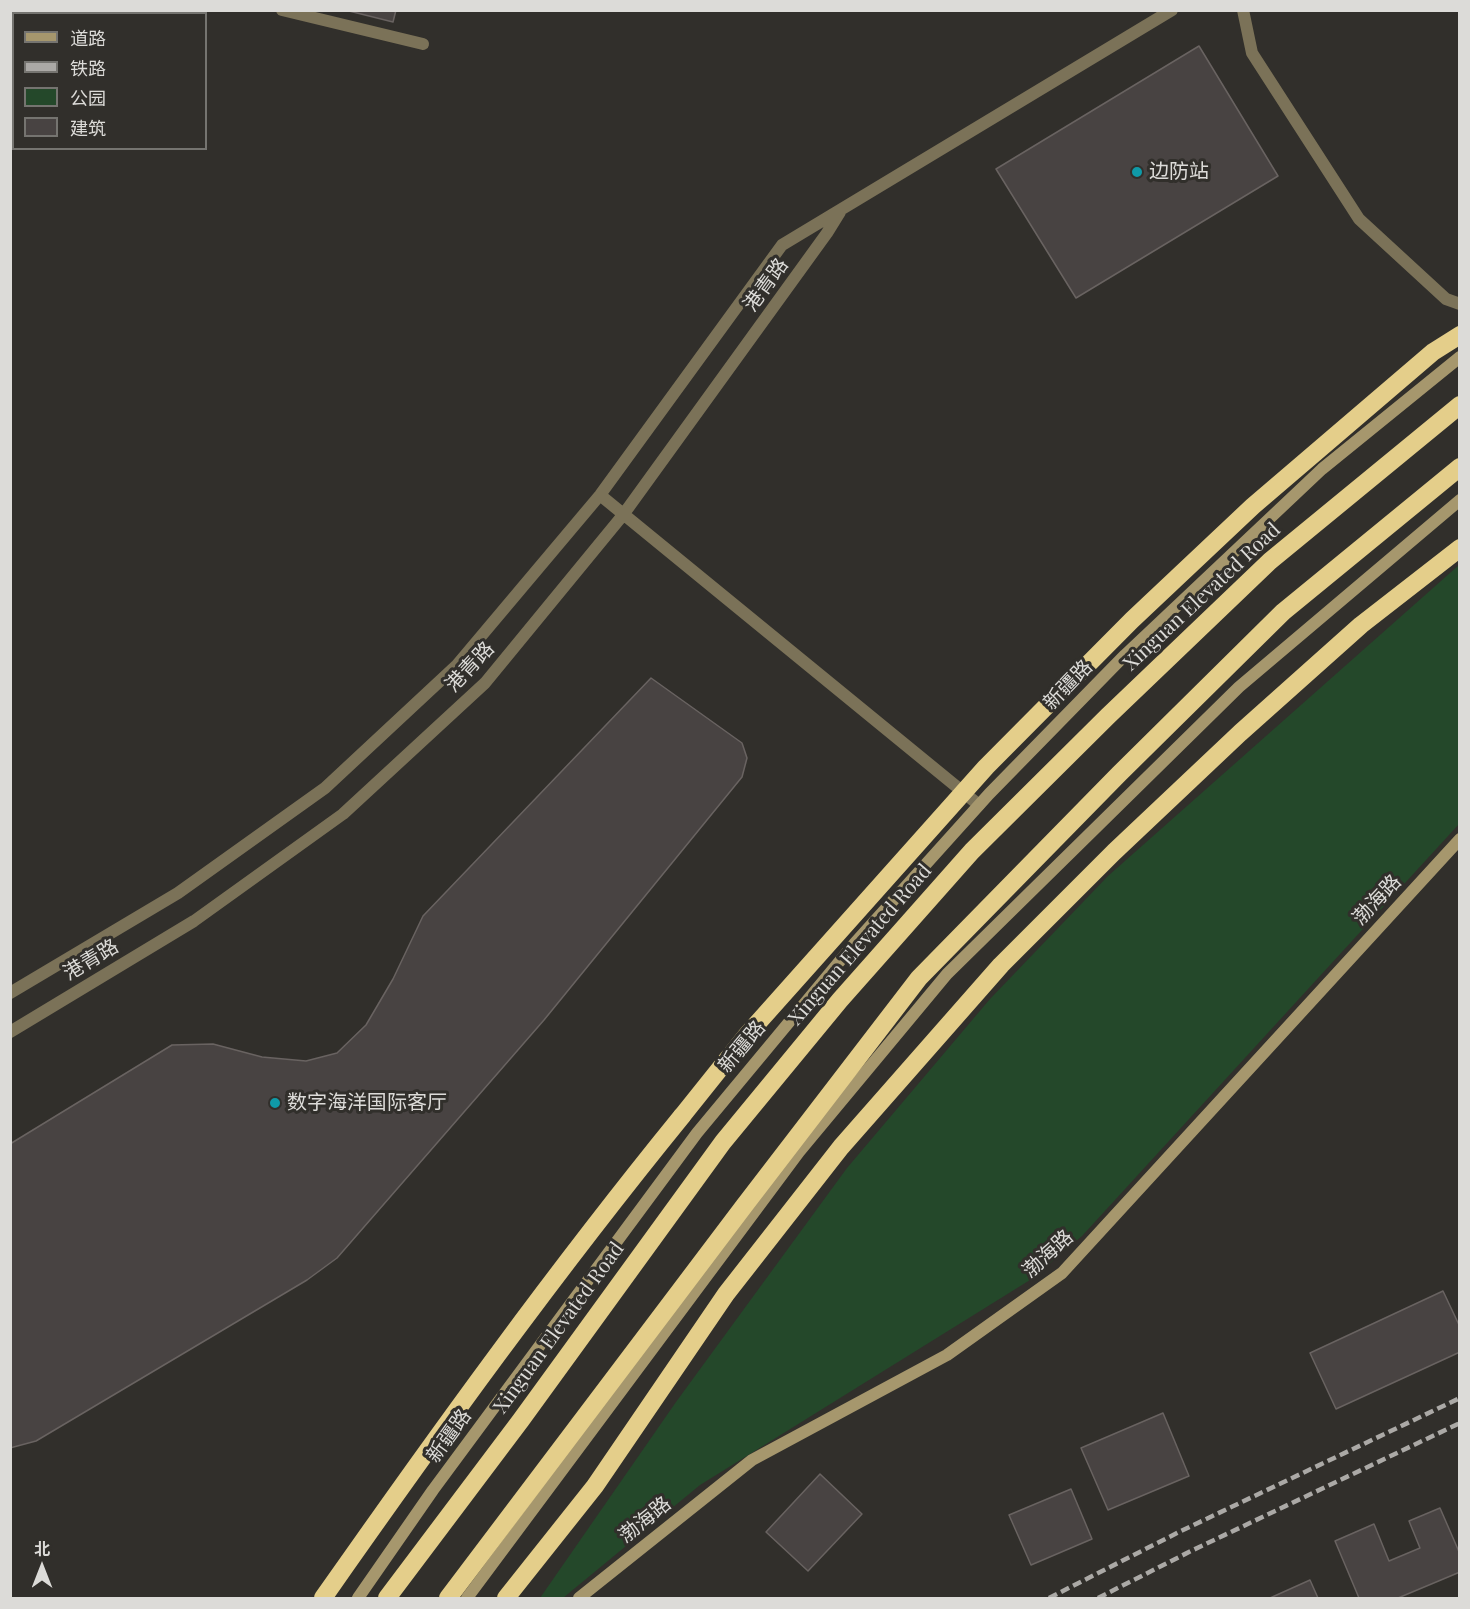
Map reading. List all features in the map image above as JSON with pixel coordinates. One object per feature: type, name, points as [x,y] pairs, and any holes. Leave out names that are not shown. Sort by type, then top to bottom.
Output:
[{"type":"highway","points":[[323,1599],[445,1425],[629,1181],[746,1036],[986,767],[1124,628],[1254,506],[1433,352],[1460,335]]},
{"type":"highway","name":"Xinguan Elevated Road","points":[[387,1599],[521,1420],[723,1142],[840,1000],[972,851],[1108,716],[1270,561],[1460,405]]},
{"type":"highway","points":[[448,1599],[919,978],[1119,774],[1283,612],[1460,467]]},
{"type":"highway","points":[[506,1599],[595,1486],[726,1294],[841,1147],[1001,965],[1114,852],[1240,733],[1361,625],[1460,548]]},
{"type":"main road","name":"新疆路","points":[[358,1599],[433,1490],[697,1132],[854,944],[980,805],[1125,655],[1322,469],[1460,357]]},
{"type":"main road","points":[[467,1599],[799,1152],[947,974],[1239,687],[1460,500]]},
{"type":"main road","name":"渤海路","points":[[579,1599],[752,1460],[947,1355],[1062,1273],[1460,839]]},
{"type":"street","points":[[282,10],[423,44]]},
{"type":"street","name":"港青路","points":[[10,993],[178,893],[325,788],[456,666],[600,495],[782,245],[1172,10]]},
{"type":"street","points":[[1243,10],[1252,53],[1359,219],[1446,299],[1460,304]]},
{"type":"street","name":"港青路","points":[[10,1032],[194,921],[343,814],[485,683],[623,515],[842,209]]},
{"type":"street","points":[[600,495],[980,805]]},
{"type":"green space","points":[[1459,565],[1459,824],[1082,1236],[1030,1280],[700,1485],[563,1598],[540,1598],[676,1402],[847,1168],[990,999],[1108,876]]},
{"type":"building","points":[[345,10],[396,10],[393,22]]},
{"type":"building","name":"边防站","points":[[1199,46],[1278,176],[1076,298],[996,169]]},
{"type":"building","name":"数字海洋国际客厅","points":[[651,678],[742,743],[747,758],[742,777],[544,1020],[337,1258],[307,1280],[36,1441],[10,1448],[10,1144],[172,1045],[213,1044],[262,1057],[306,1061],[337,1053],[366,1025],[393,979],[423,916]]},
{"type":"building","points":[[1443,1291],[1460,1327],[1460,1352],[1336,1409],[1310,1353]]},
{"type":"building","points":[[1163,1413],[1189,1476],[1108,1510],[1081,1448]]},
{"type":"building","points":[[820,1474],[862,1514],[808,1571],[766,1532]]},
{"type":"building","points":[[1071,1489],[1092,1539],[1031,1565],[1009,1515]]},
{"type":"building","points":[[1440,1508],[1460,1554],[1460,1572],[1398,1598],[1359,1598],[1335,1541],[1374,1524],[1389,1561],[1420,1548],[1409,1521]]},
{"type":"building","points":[[1310,1580],[1318,1598],[1270,1598]]},
{"type":"railway","points":[[1049,1598],[1181,1531],[1460,1398]]},
{"type":"railway","points":[[1098,1598],[1191,1551],[1460,1423]]},
{"type":"place","name":"边防站","points":[[1137,172]]},
{"type":"place","name":"数字海洋国际客厅","points":[[275,1103]]}]
